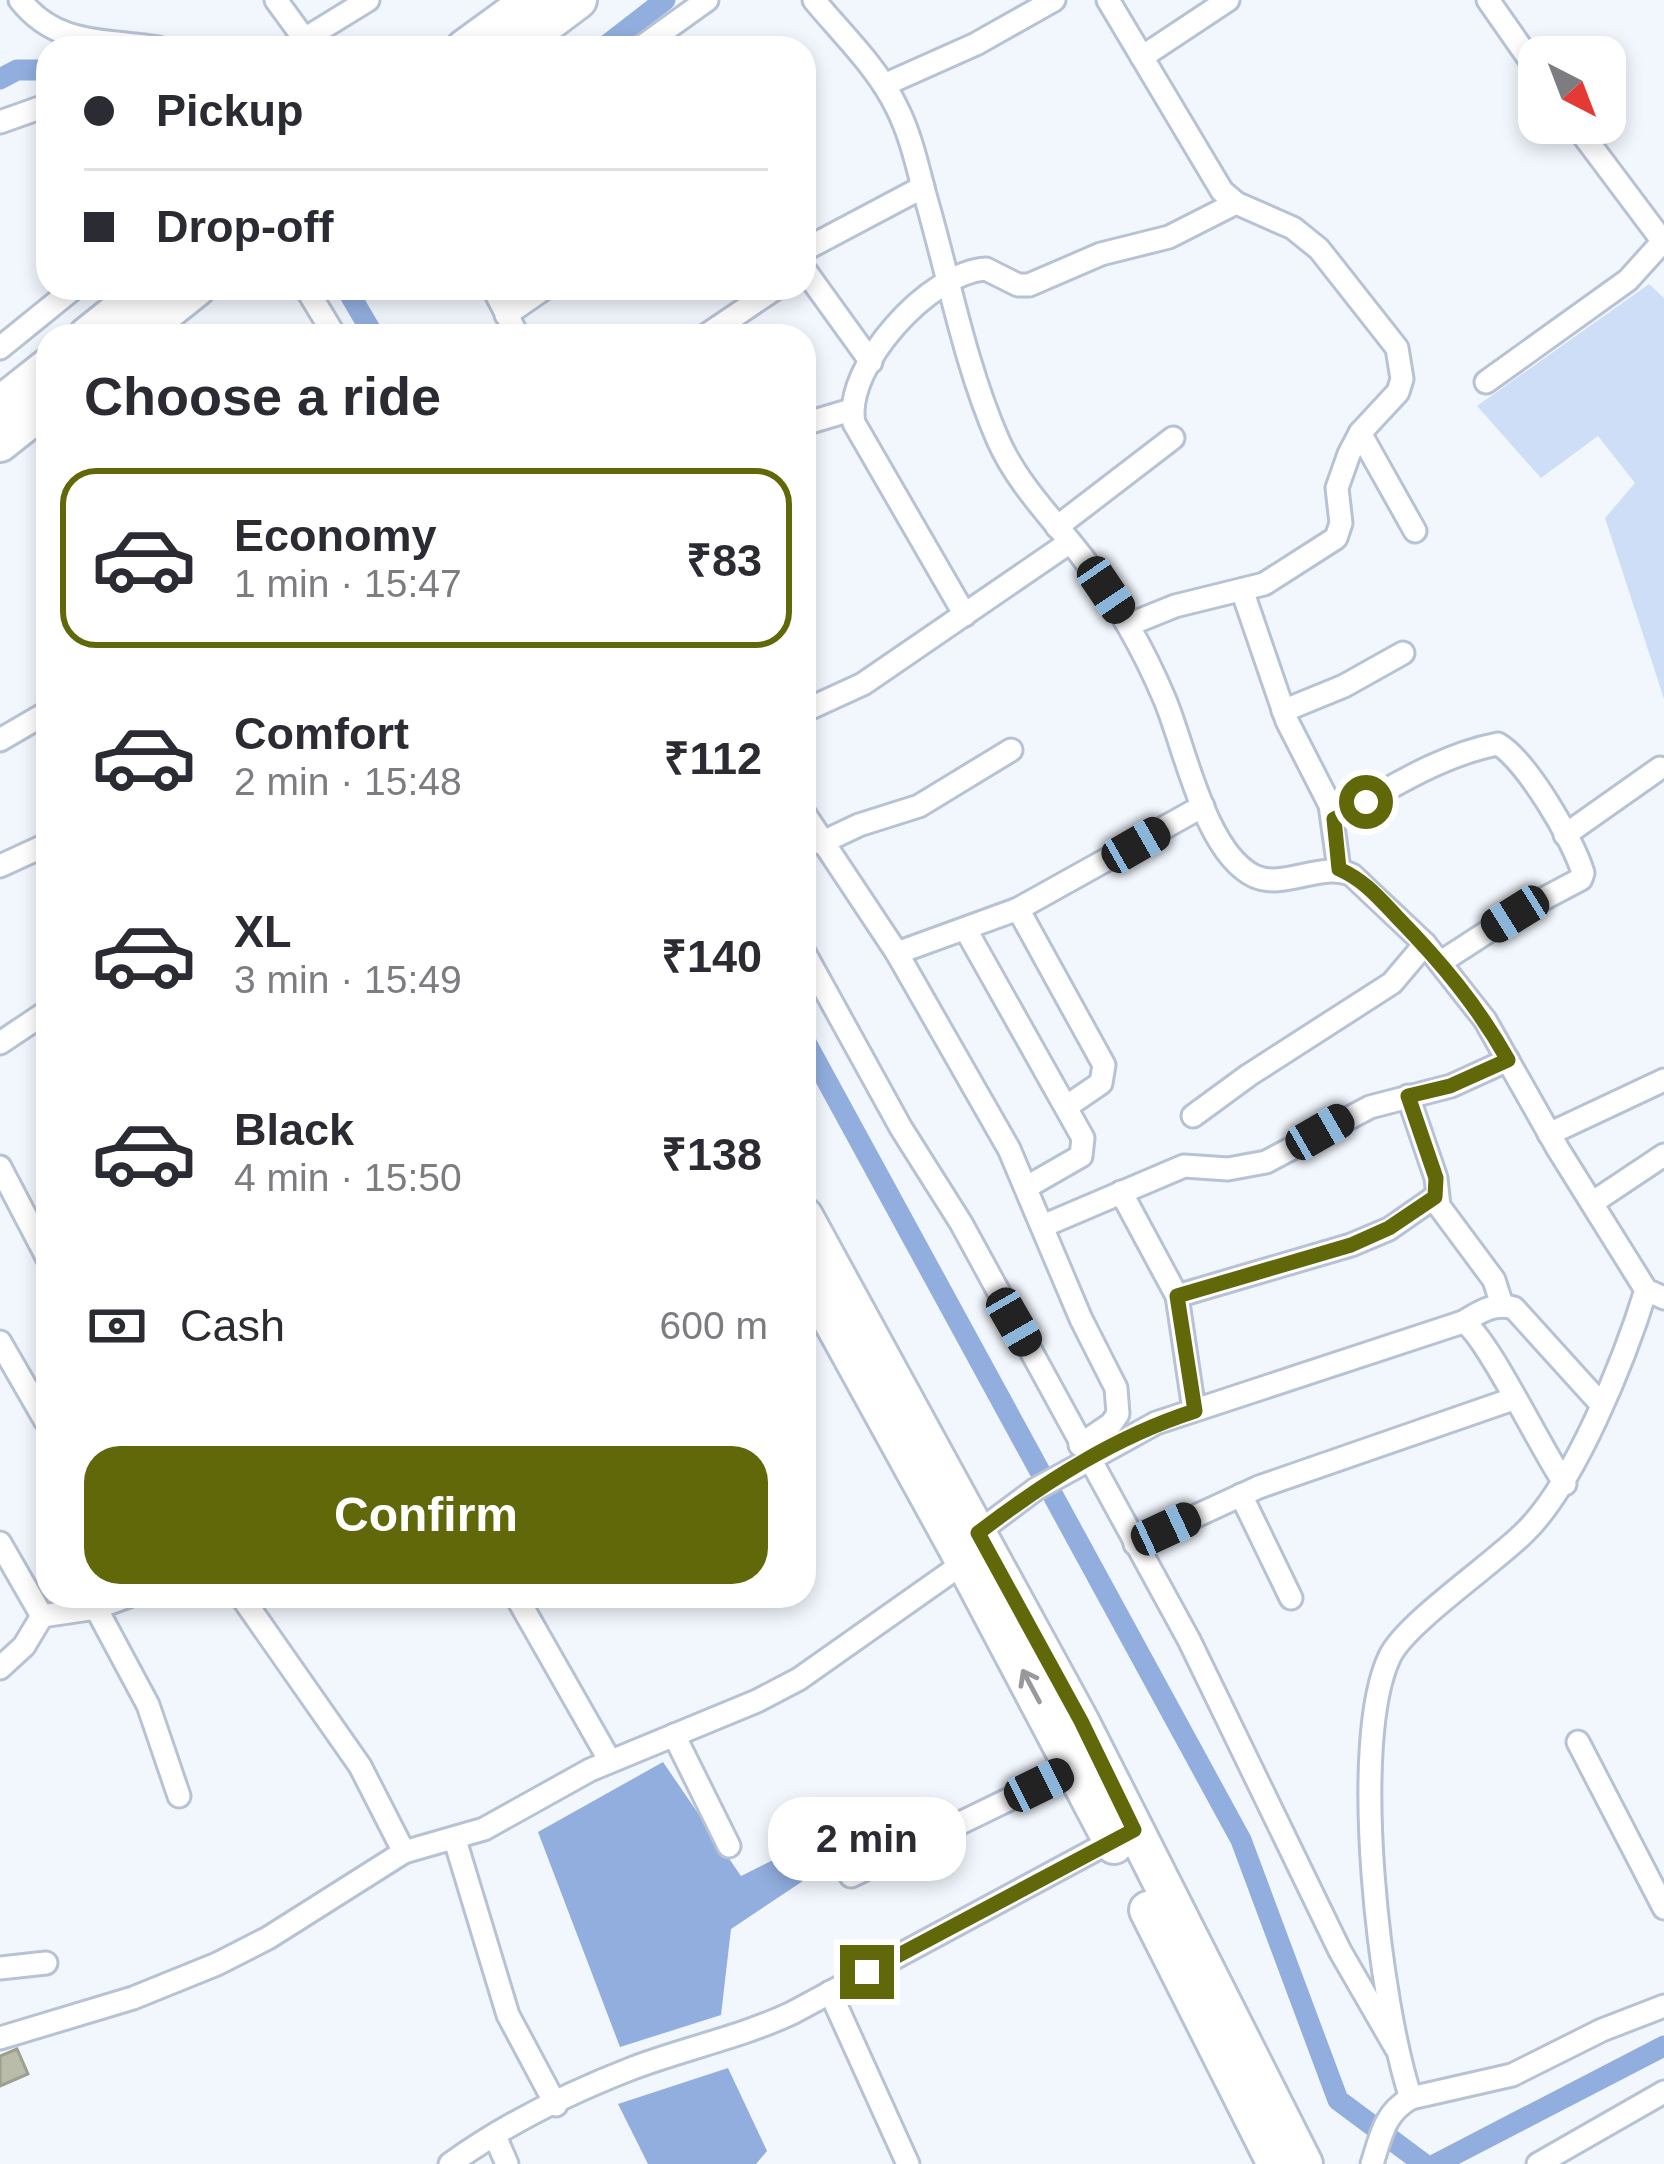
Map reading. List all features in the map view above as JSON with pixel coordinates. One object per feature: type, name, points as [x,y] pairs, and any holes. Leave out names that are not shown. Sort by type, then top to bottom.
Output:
[{"type":"main road","points":[[482,36],[531,0]]},
{"type":"main road","points":[[530,36],[578,0]]},
{"type":"main road","points":[[102,324],[132,300]]},
{"type":"main road","points":[[151,324],[181,300]]},
{"type":"main road","points":[[15,429],[36,390]]},
{"type":"main road","points":[[816,1241],[1074,1768],[1123,1835],[1304,2164]]},
{"type":"main road","points":[[816,1291],[966,1547],[1081,1721],[1123,1835],[1276,2164]]},
{"type":"street","points":[[20,0],[48,28],[66,36]]},
{"type":"street","points":[[276,0],[297,36]]},
{"type":"street","points":[[315,36],[368,0]]},
{"type":"street","points":[[656,36],[706,0]]},
{"type":"street","points":[[814,0],[884,85],[914,149],[969,362],[998,439],[1028,490],[1128,625],[1164,698],[1203,806],[1224,847],[1254,876],[1270,880],[1339,869],[1368,886],[1425,944],[1485,1019],[1549,1134],[1655,1294],[1564,1484],[1528,1530],[1391,1653],[1375,1700],[1371,1764],[1381,1957],[1396,2048],[1412,2098]]},
{"type":"street","points":[[884,85],[976,44],[1054,0]]},
{"type":"street","points":[[1108,0],[1208,172],[1236,203],[1307,238],[1397,348],[1403,366],[1398,392],[1360,433],[1337,488],[1341,523],[1336,538],[1284,573],[1128,625]]},
{"type":"street","points":[[1142,57],[1228,0]]},
{"type":"street","points":[[1488,0],[1518,44]]},
{"type":"street","points":[[0,122],[36,109]]},
{"type":"street","points":[[1486,382],[1628,280],[1664,242],[1590,144]]},
{"type":"street","points":[[816,244],[923,187]]},
{"type":"street","points":[[965,615],[854,423],[855,391],[871,362],[912,307],[948,280],[986,269],[1018,285],[1029,285],[1101,254],[1169,237],[1236,203]]},
{"type":"street","points":[[816,286],[871,362]]},
{"type":"street","points":[[0,348],[59,300]]},
{"type":"street","points":[[499,300],[511,324]]},
{"type":"street","points":[[506,315],[528,300]]},
{"type":"street","points":[[723,324],[758,300]]},
{"type":"street","points":[[816,420],[851,410]]},
{"type":"street","points":[[1360,433],[1415,531]]},
{"type":"street","points":[[816,706],[863,684],[965,615],[1173,438]]},
{"type":"street","points":[[1242,590],[1283,711],[1334,819],[1339,869]]},
{"type":"street","points":[[1283,711],[1344,686],[1403,653]]},
{"type":"street","points":[[0,740],[36,719]]},
{"type":"street","points":[[1334,819],[1429,767],[1498,744],[1517,760],[1580,861],[1581,879],[1441,962]]},
{"type":"street","points":[[821,843],[919,806],[1011,750]]},
{"type":"street","points":[[1565,835],[1660,768]]},
{"type":"street","points":[[897,953],[1018,909],[1203,806]]},
{"type":"street","points":[[0,2038],[133,1998],[217,1964],[268,1938],[404,1852],[484,1829],[610,1761],[799,1679],[1080,1456],[1111,1424],[1120,1405],[1009,1149],[897,953],[816,834]]},
{"type":"street","points":[[0,866],[36,853]]},
{"type":"street","points":[[1018,909],[1104,1065],[1101,1083],[1066,1107]]},
{"type":"street","points":[[966,930],[1084,1138],[1081,1156],[1027,1187]]},
{"type":"street","points":[[1193,1116],[1392,982],[1425,944]]},
{"type":"street","points":[[816,974],[901,1129],[961,1223],[1080,1456],[1219,1696],[1340,1951],[1396,2048]]},
{"type":"street","points":[[0,1043],[36,1019]]},
{"type":"street","points":[[1043,1226],[1184,1166],[1228,1169],[1266,1162],[1347,1117],[1450,1086],[1508,1060]]},
{"type":"street","points":[[1549,1134],[1664,1080]]},
{"type":"street","points":[[1408,1096],[1436,1178],[1435,1197],[1494,1280],[1502,1305],[1524,1317],[1600,1403]]},
{"type":"street","points":[[1592,1203],[1664,1155]]},
{"type":"street","points":[[0,1167],[36,1235]]},
{"type":"street","points":[[1121,1192],[1177,1296],[1195,1411]]},
{"type":"street","points":[[1177,1296],[1351,1245],[1389,1228],[1435,1197]]},
{"type":"street","points":[[1080,1456],[1156,1424],[1502,1305]]},
{"type":"street","points":[[1463,1322],[1491,1353],[1564,1484]]},
{"type":"street","points":[[0,1342],[36,1404]]},
{"type":"street","points":[[1135,1544],[1240,1495],[1513,1399]]},
{"type":"street","points":[[1240,1495],[1291,1598]]},
{"type":"street","points":[[2,1553],[36,1607]]},
{"type":"street","points":[[37,1608],[42,1616]]},
{"type":"street","points":[[42,1616],[96,1608],[148,1705],[179,1796]]},
{"type":"street","points":[[249,1608],[360,1766],[404,1852]]},
{"type":"street","points":[[523,1608],[610,1761]]},
{"type":"street","points":[[0,1668],[24,1646],[42,1616]]},
{"type":"street","points":[[674,1735],[729,1846]]},
{"type":"street","points":[[1578,1742],[1664,1908]]},
{"type":"street","points":[[851,1876],[1074,1768]]},
{"type":"street","points":[[450,2164],[495,2136],[632,2069],[754,2031],[1123,1835]]},
{"type":"street","points":[[455,1840],[508,2015],[556,2105]]},
{"type":"street","points":[[0,1968],[46,1964]]},
{"type":"street","points":[[830,1993],[908,2164]]},
{"type":"street","points":[[1372,2164],[1386,2120],[1397,2106],[1412,2098],[1512,2075],[1602,2030],[1664,2006]]},
{"type":"street","points":[[1538,2164],[1664,2092]]},
{"type":"street","points":[[495,2136],[507,2164]]},
{"type":"shaded area","points":[[1649,284],[1664,298],[1664,699],[1605,518],[1635,483],[1598,436],[1541,478],[1477,406]]},
{"type":"water","points":[[663,1762],[741,1876],[795,1849],[809,1877],[731,1929],[721,2015],[620,2047],[538,1832]]},
{"type":"water","points":[[728,2068],[767,2151],[756,2164],[648,2164],[618,2104]]},
{"type":"building","points":[[17,2049],[28,2074],[0,2086],[0,2056]]},
{"type":"waterway","points":[[618,36],[665,0]]},
{"type":"waterway","points":[[0,79],[17,70],[36,70]]},
{"type":"waterway","points":[[353,300],[367,324]]},
{"type":"waterway","points":[[816,1061],[1241,1840],[1338,2100],[1424,2164]]},
{"type":"waterway","points":[[1436,2164],[1664,2046]]},
{"type":"route","points":[[867,1972],[1134,1830],[1081,1721],[978,1533],[1086,1458],[1195,1411],[1177,1296],[1351,1245],[1389,1228],[1435,1197],[1436,1178],[1408,1096],[1478,1076],[1508,1060],[1452,974],[1368,886],[1339,869],[1334,819],[1366,802]]}]
